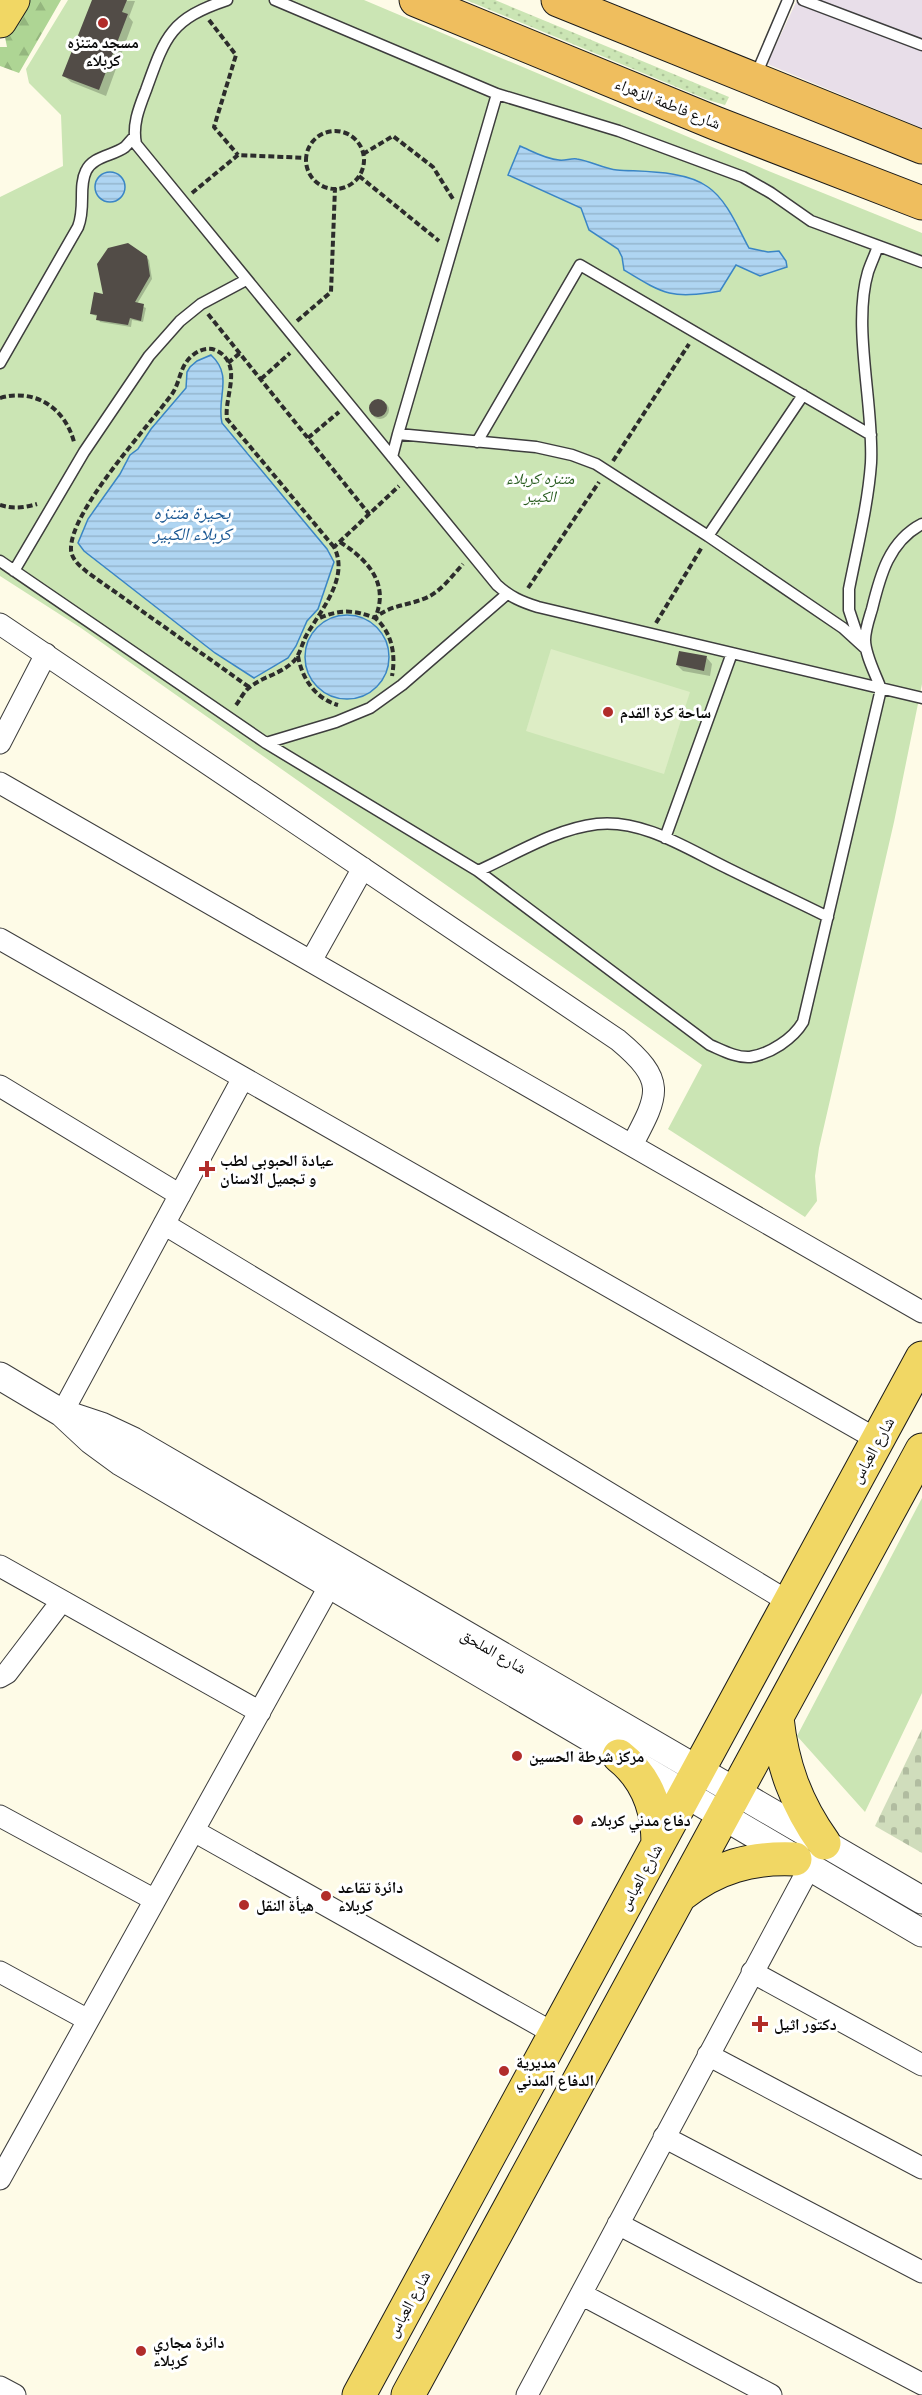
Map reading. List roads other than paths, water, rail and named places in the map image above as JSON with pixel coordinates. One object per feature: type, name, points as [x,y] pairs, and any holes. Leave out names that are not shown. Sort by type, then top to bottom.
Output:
[{"type":"highway","name":"شارع فاطمة الزهراء","points":[[416,0],[715,123],[922,202]]},
{"type":"highway","points":[[558,0],[758,83],[922,147]]},
{"type":"highway","points":[[715,123],[725,119],[737,108],[742,92],[758,83]]},
{"type":"highway","points":[[758,83],[774,96],[761,108],[757,123],[759,140]]},
{"type":"main road","points":[[0,21],[13,0]]},
{"type":"main road","name":"شارع العباس","points":[[358,2395],[922,1358]]},
{"type":"main road","points":[[408,2395],[922,1450]]},
{"type":"main road","points":[[681,1895],[706,1877],[734,1865],[764,1859],[809,1857],[811,1824],[790,1784],[777,1718]]},
{"type":"main road","points":[[619,1756],[639,1776],[652,1802],[656,1815],[658,1844]]},
{"type":"street","points":[[0,624],[618,1040],[632,1052],[647,1071],[654,1092],[650,1111],[632,1145]]},
{"type":"street","points":[[0,743],[46,654]]},
{"type":"street","points":[[0,783],[922,1312]]},
{"type":"street","points":[[310,961],[363,868]]},
{"type":"street","points":[[0,939],[878,1440]]},
{"type":"street","points":[[62,1413],[243,1078]]},
{"type":"street","points":[[0,1086],[180,1195]]},
{"type":"street","points":[[164,1224],[789,1602]]},
{"type":"street","name":"شارع الملحق","points":[[0,1376],[62,1413],[101,1426],[133,1441],[619,1756],[692,1782]]},
{"type":"street","points":[[0,1566],[260,1712]]},
{"type":"street","points":[[0,2179],[5,2157],[88,2020],[336,1574]]},
{"type":"street","name":"شارع الملحق","points":[[336,1574],[730,1804],[922,1933]]},
{"type":"street","points":[[0,1677],[7,1673],[61,1602]]},
{"type":"street","points":[[0,1816],[155,1900]]},
{"type":"street","points":[[194,1831],[555,2034]]},
{"type":"street","points":[[527,2395],[752,1972],[809,1857]]},
{"type":"street","name":"شارع الملحق","points":[[809,1857],[922,1900]]},
{"type":"street","points":[[0,1972],[88,2020]]},
{"type":"street","points":[[752,1972],[922,2065]]},
{"type":"street","points":[[708,2055],[922,2168]]},
{"type":"street","points":[[664,2137],[922,2272]]},
{"type":"street","points":[[618,2224],[922,2384]]},
{"type":"street","points":[[581,2294],[771,2395]]},
{"type":"street","points":[[0,2387],[15,2395]]},
{"type":"lane","points":[[228,0],[202,10],[182,23],[166,39],[137,115],[134,137],[140,151],[472,555],[507,594],[538,607],[922,698]]},
{"type":"lane","points":[[275,0],[498,94],[619,131],[732,173],[771,193],[811,221],[922,262]]},
{"type":"lane","points":[[758,83],[788,0]]},
{"type":"lane","points":[[803,0],[922,45]]},
{"type":"lane","points":[[392,457],[498,94]]},
{"type":"lane","points":[[0,363],[78,227],[83,215],[83,183],[86,170],[94,162],[123,148],[134,137]]},
{"type":"lane","points":[[859,641],[849,610],[849,589],[871,464],[864,304],[868,274],[878,246]]},
{"type":"lane","points":[[477,442],[580,265],[871,435]]},
{"type":"lane","points":[[14,571],[117,401],[149,356],[180,321],[201,304],[246,280]]},
{"type":"lane","points":[[708,536],[803,395]]},
{"type":"lane","points":[[398,435],[556,451],[585,459],[607,470],[708,536],[859,641],[868,651]]},
{"type":"lane","points":[[0,561],[266,743],[478,871],[710,1045],[731,1054],[749,1057],[784,1042],[797,1033],[803,1022],[881,689],[865,642],[867,629],[882,571],[889,557],[907,533],[922,524]]},
{"type":"lane","points":[[266,743],[336,722],[370,708],[402,685],[507,594]]},
{"type":"lane","points":[[665,838],[732,653]]},
{"type":"lane","points":[[478,871],[558,834],[596,824],[626,825],[665,838],[828,917]]},
{"type":"water","points":[[520,146],[554,159],[577,159],[612,169],[664,173],[699,181],[721,199],[749,248],[768,252],[779,251],[787,267],[760,276],[736,265],[720,291],[690,295],[659,290],[624,270],[618,249],[589,230],[581,208],[508,175]]},
{"type":"water","points":[[110,172],[116,173],[124,181],[124,193],[116,201],[110,202],[104,201],[96,193],[95,187],[96,181],[104,173]]},
{"type":"water","name":"بحيرة متنزه كربلاء الكبير","points":[[211,355],[222,371],[222,423],[327,549],[334,562],[318,609],[307,621],[288,658],[254,678],[215,653],[84,551],[78,543],[88,519],[120,474],[130,455],[138,449],[151,429],[186,388],[187,372],[190,367]]},
{"type":"water","points":[[347,615],[370,622],[382,634],[389,657],[382,680],[370,692],[347,699],[324,692],[312,680],[305,657],[312,634],[324,622]]},
{"type":"place","name":"مسجد متنزه كربلاء","points":[[103,23]]},
{"type":"place","name":"ساحة كرة القدم","points":[[608,712]]},
{"type":"place","name":"عيادة الحبوبي لطب و تجميل الاسنان","points":[[207,1169]]},
{"type":"place","name":"مركز شرطة الحسين","points":[[517,1756]]},
{"type":"place","name":"دفاع مدني كربلاء","points":[[578,1820]]},
{"type":"place","name":"دائرة تقاعد كربلاء","points":[[326,1896]]},
{"type":"place","name":"هيأة النقل","points":[[244,1905]]},
{"type":"place","name":"دكتور اثيل","points":[[760,2024]]},
{"type":"place","name":"مديرية الدفاع المدني","points":[[504,2071]]},
{"type":"place","name":"دائرة مجاري كربلاء","points":[[141,2351]]},
{"type":"park label","name":"متنزه كربلاء الكبير","points":[[540,487]]}]
